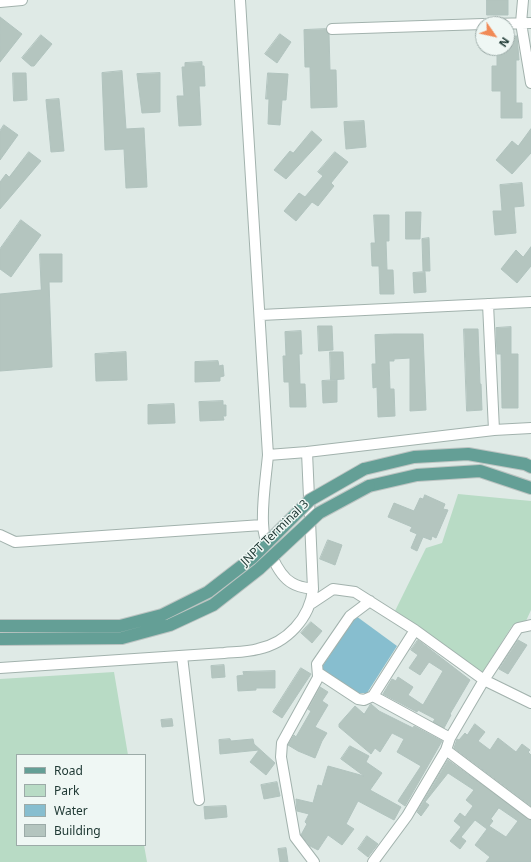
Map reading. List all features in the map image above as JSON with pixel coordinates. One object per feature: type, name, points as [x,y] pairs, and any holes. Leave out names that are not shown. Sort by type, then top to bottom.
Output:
[{"type":"main road","name":"JNPT Terminal 3","points":[[0,626],[120,626],[162,615],[208,592],[252,558],[310,500],[364,469],[414,457],[468,454],[525,464],[531,467]]},
{"type":"main road","name":"JNPT Terminal 3","points":[[0,639],[122,638],[170,625],[213,605],[260,569],[318,513],[369,486],[417,475],[480,471],[531,488]]},
{"type":"street","points":[[0,2],[22,0]]},
{"type":"street","points":[[240,0],[261,315],[268,455],[262,524],[274,560],[285,578],[299,586],[313,589]]},
{"type":"street","points":[[522,0],[526,23],[531,83]]},
{"type":"street","points":[[515,23],[526,23]]},
{"type":"street","points":[[332,29],[475,24]]},
{"type":"street","points":[[261,315],[531,302]]},
{"type":"street","points":[[488,304],[494,430]]},
{"type":"street","points":[[268,455],[307,452],[494,430],[531,428]]},
{"type":"street","points":[[307,452],[313,589],[312,603]]},
{"type":"street","points":[[0,535],[15,542],[262,524]]},
{"type":"street","points":[[0,668],[258,650],[277,642],[292,632],[312,603],[333,589],[355,592],[415,630],[484,680],[531,703]]},
{"type":"street","points":[[314,862],[295,837],[279,758],[282,743],[318,676],[317,664],[350,616],[370,601]]},
{"type":"street","points":[[373,862],[407,816],[446,750],[450,738],[484,680],[518,628],[531,625]]},
{"type":"street","points":[[318,676],[320,674],[358,699],[364,700],[373,696],[415,630]]},
{"type":"street","points":[[182,656],[199,800]]},
{"type":"street","points":[[373,696],[450,738]]},
{"type":"street","points":[[446,750],[531,814]]},
{"type":"green space","points":[[458,494],[531,501],[531,610],[526,621],[512,626],[482,673],[395,611],[426,548],[442,543]]},
{"type":"green space","points":[[114,672],[128,754],[16,754],[16,846],[144,846],[147,862],[0,862],[0,679]]},
{"type":"water","points":[[356,616],[397,646],[367,693],[355,693],[320,670]]},
{"type":"building","points":[[487,0],[508,0],[508,15],[487,15]]},
{"type":"building","points":[[0,17],[22,34],[0,62]]},
{"type":"building","points":[[326,29],[329,34],[330,70],[336,70],[337,107],[311,108],[310,67],[305,67],[304,30]]},
{"type":"building","points":[[280,34],[291,42],[277,63],[265,54]]},
{"type":"building","points":[[41,35],[52,44],[34,66],[31,66],[22,58]]},
{"type":"building","points":[[515,36],[517,36],[519,60],[516,60],[516,103],[522,103],[522,118],[501,118],[501,91],[492,91],[492,66],[497,66],[497,56],[515,56]]},
{"type":"building","points":[[202,62],[202,66],[204,66],[205,86],[199,86],[201,125],[179,126],[177,96],[184,96],[182,67],[185,67],[185,63]]},
{"type":"building","points":[[122,71],[126,129],[144,128],[147,187],[126,188],[124,149],[105,150],[102,73]]},
{"type":"building","points":[[13,73],[26,73],[27,100],[14,101]]},
{"type":"building","points":[[160,73],[160,112],[142,113],[137,74]]},
{"type":"building","points":[[268,73],[288,74],[286,100],[282,100],[280,125],[268,124],[269,99],[266,99]]},
{"type":"building","points":[[59,99],[64,151],[51,152],[46,100]]},
{"type":"building","points":[[364,121],[366,147],[346,149],[344,122]]},
{"type":"building","points":[[4,125],[18,135],[0,160],[0,131]]},
{"type":"building","points":[[531,129],[531,153],[512,174],[496,160],[512,141],[518,146]]},
{"type":"building","points":[[312,131],[322,140],[286,179],[274,170],[290,151],[293,153]]},
{"type":"building","points":[[29,152],[41,161],[0,209],[0,182],[6,174],[9,177]]},
{"type":"building","points":[[335,152],[348,162],[331,183],[334,186],[318,206],[312,202],[296,221],[284,211],[299,193],[305,197],[323,176],[318,172]]},
{"type":"building","points":[[522,183],[524,206],[514,207],[516,233],[495,235],[493,211],[502,211],[500,185]]},
{"type":"building","points":[[406,212],[421,212],[420,239],[406,239]]},
{"type":"building","points":[[374,215],[389,215],[389,241],[386,241],[387,270],[393,270],[394,294],[380,294],[379,266],[372,266],[371,243],[375,243]]},
{"type":"building","points":[[21,220],[41,235],[11,277],[0,269],[0,249]]},
{"type":"building","points":[[429,238],[430,271],[423,271],[422,239]]},
{"type":"building","points":[[531,247],[531,266],[517,283],[501,269],[516,250],[523,257]]},
{"type":"building","points":[[40,254],[62,254],[62,282],[49,282],[52,367],[0,371],[0,294],[41,290]]},
{"type":"building","points":[[425,272],[426,292],[414,293],[413,273]]},
{"type":"building","points":[[318,326],[332,326],[333,350],[319,351]]},
{"type":"building","points":[[511,327],[511,354],[518,354],[518,408],[502,408],[501,354],[497,354],[496,328]]},
{"type":"building","points":[[464,329],[478,329],[482,410],[467,411]]},
{"type":"building","points":[[301,331],[302,354],[299,354],[300,384],[305,384],[306,407],[290,407],[289,382],[284,382],[283,356],[286,356],[285,332]]},
{"type":"building","points":[[423,334],[426,410],[410,411],[410,358],[394,359],[394,361],[389,361],[390,389],[394,389],[395,416],[378,417],[377,387],[373,388],[372,364],[376,364],[375,335]]},
{"type":"building","points":[[126,352],[127,380],[96,381],[95,354]]},
{"type":"building","points":[[330,352],[343,352],[344,379],[331,380]]},
{"type":"building","points":[[218,361],[219,366],[223,365],[224,376],[220,377],[220,381],[195,382],[195,362]]},
{"type":"building","points":[[337,380],[337,402],[323,403],[322,381]]},
{"type":"building","points":[[223,401],[223,405],[226,405],[226,416],[223,416],[224,420],[200,421],[199,402]]},
{"type":"building","points":[[174,404],[175,423],[148,424],[148,405]]},
{"type":"building","points":[[425,495],[445,504],[443,509],[448,510],[436,538],[432,536],[431,540],[423,537],[417,551],[411,548],[417,534],[410,531],[412,527],[388,517],[394,503],[414,511],[420,498],[423,499]]},
{"type":"building","points":[[328,540],[342,545],[335,565],[320,559]]},
{"type":"building","points":[[311,622],[322,631],[312,643],[301,633]]},
{"type":"building","points":[[418,640],[470,680],[450,714],[451,715],[444,728],[433,722],[435,719],[418,710],[417,712],[383,694],[392,679],[396,681],[398,677],[413,687],[408,695],[423,705],[443,671],[429,662],[420,675],[409,668],[418,655],[411,650]]},
{"type":"building","points":[[518,640],[527,645],[508,674],[499,669]]},
{"type":"building","points":[[224,665],[225,677],[212,678],[211,666]]},
{"type":"building","points":[[301,668],[311,674],[282,718],[273,712]]},
{"type":"building","points":[[275,671],[275,688],[256,688],[256,690],[238,691],[237,676],[244,675],[243,672]]},
{"type":"building","points":[[320,687],[328,692],[322,701],[328,705],[315,727],[327,733],[315,758],[288,745],[294,735],[296,737],[311,711],[308,709]]},
{"type":"building","points":[[371,704],[379,711],[413,728],[414,726],[442,741],[405,806],[398,801],[421,766],[397,752],[404,739],[392,733],[380,752],[375,748],[371,754],[339,727],[339,724],[355,706],[364,714]]},
{"type":"building","points":[[172,719],[173,726],[162,727],[161,720]]},
{"type":"building","points":[[475,724],[485,732],[478,741],[490,750],[498,738],[516,752],[522,744],[530,750],[528,752],[531,755],[531,806],[454,748],[457,739],[459,740],[465,733],[467,735]]},
{"type":"building","points":[[230,739],[231,741],[253,739],[254,744],[275,763],[266,775],[250,762],[259,750],[220,754],[219,740]]},
{"type":"building","points":[[350,746],[369,756],[366,762],[382,773],[370,790],[401,807],[394,820],[358,801],[346,824],[354,829],[342,845],[328,835],[318,850],[310,846],[301,835],[307,824],[305,822],[309,814],[297,811],[296,799],[313,803],[318,785],[322,786],[328,766],[364,776],[341,759]]},
{"type":"building","points":[[448,760],[531,820],[531,862],[486,862],[490,857],[475,845],[487,829],[475,820],[461,837],[466,841],[460,849],[450,841],[461,827],[454,821],[460,813],[465,817],[473,806],[466,800],[474,790],[448,773],[425,802],[429,805],[421,816],[417,812]],"holes":[[[499,808],[518,821],[506,837],[489,826],[493,821],[491,819]]]},
{"type":"building","points":[[277,782],[280,796],[264,799],[261,785]]},
{"type":"building","points":[[226,806],[227,817],[205,819],[204,807]]},
{"type":"building","points":[[367,836],[378,844],[368,857],[358,849]]},
{"type":"building","points":[[286,848],[288,862],[280,862],[278,849]]}]
